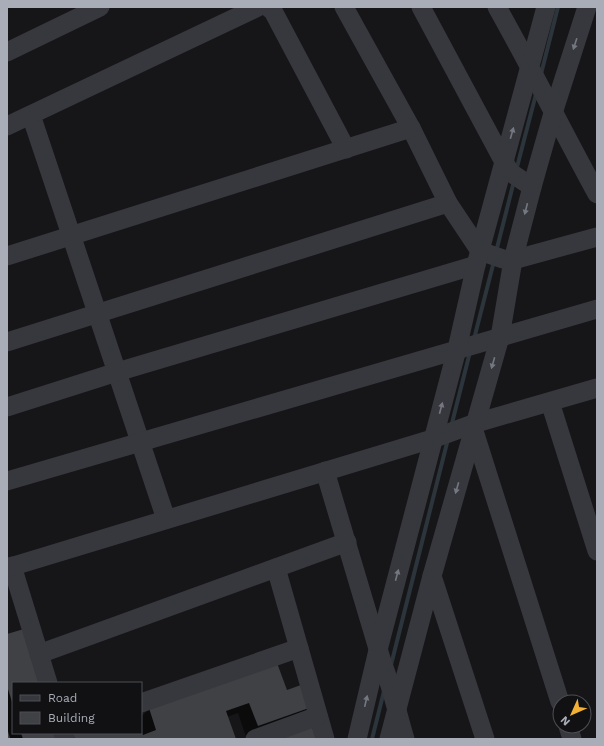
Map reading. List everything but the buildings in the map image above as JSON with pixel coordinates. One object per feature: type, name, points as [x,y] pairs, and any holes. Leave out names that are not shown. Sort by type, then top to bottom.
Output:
[{"type":"street","points":[[7,52],[100,7]]},
{"type":"street","points":[[344,7],[411,128],[448,202],[492,258]]},
{"type":"street","points":[[421,7],[517,175]]},
{"type":"street","points":[[497,7],[597,194]]},
{"type":"street","points":[[358,739],[381,654],[432,439],[457,349],[492,258],[517,175],[533,73],[546,7]]},
{"type":"street","points":[[587,7],[597,27]]},
{"type":"street","points":[[389,739],[432,576],[500,337],[492,258],[517,175],[550,106],[587,7]]},
{"type":"street","points":[[7,126],[270,8],[346,149]]},
{"type":"street","points":[[31,115],[166,519]]},
{"type":"street","points":[[7,256],[411,128]]},
{"type":"street","points":[[7,342],[448,202]]},
{"type":"street","points":[[7,407],[492,258],[597,237]]},
{"type":"street","points":[[7,481],[597,309]]},
{"type":"street","points":[[48,682],[10,567],[475,427],[597,388]]},
{"type":"street","points":[[550,402],[597,551]]},
{"type":"street","points":[[475,427],[558,694]]},
{"type":"street","points":[[325,471],[392,687],[396,711],[405,739]]},
{"type":"street","points":[[39,654],[347,542]]},
{"type":"street","points":[[276,568],[325,739]]},
{"type":"street","points":[[432,576],[485,739]]},
{"type":"street","points":[[142,703],[299,648]]},
{"type":"street","points":[[255,739],[318,716]]},
{"type":"waterway","points":[[541,74],[558,7]]},
{"type":"waterway","points":[[516,171],[536,94]]},
{"type":"waterway","points":[[496,252],[514,181]]},
{"type":"waterway","points":[[474,339],[494,261]]},
{"type":"waterway","points":[[451,427],[470,352]]},
{"type":"waterway","points":[[391,665],[448,439]]},
{"type":"waterway","points":[[372,739],[384,691]]}]
